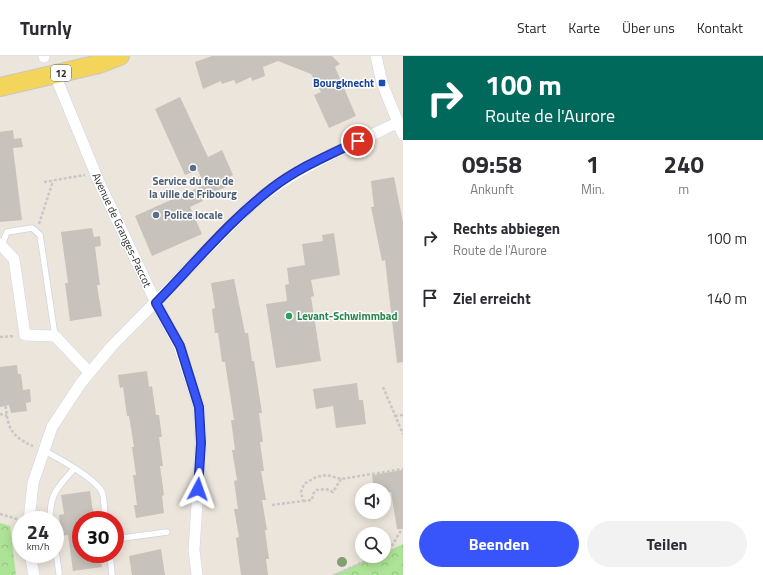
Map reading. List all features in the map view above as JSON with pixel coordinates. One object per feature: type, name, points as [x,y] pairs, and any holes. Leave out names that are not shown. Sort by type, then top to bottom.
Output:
[{"type":"main road","name":"12","points":[[0,87],[99,64],[120,56]]},
{"type":"street","points":[[376,56],[382,83],[403,135]]},
{"type":"street","name":"Avenue de Granges-Paccot","points":[[55,75],[99,182],[156,303],[180,346],[199,407],[201,443],[194,550],[197,575]]},
{"type":"street","points":[[26,511],[39,449],[89,372],[110,347],[156,303],[251,205],[274,187],[316,161],[397,123]]},
{"type":"street","points":[[1,244],[14,259],[25,336],[55,336],[89,372]]},
{"type":"street","points":[[32,563],[34,575]]},
{"type":"lane","points":[[1,244],[6,232],[32,228],[40,235],[55,336]]},
{"type":"lane","points":[[39,449],[58,457],[96,484],[102,492],[104,511]]},
{"type":"lane","points":[[50,511],[53,492],[74,469]]},
{"type":"lane","points":[[124,538],[167,532]]},
{"type":"lane","points":[[58,563],[59,573]]},
{"type":"lane","points":[[111,563],[112,575]]},
{"type":"path","points":[[44,182],[79,176]]},
{"type":"path","points":[[36,232],[53,181]]},
{"type":"path","points":[[383,387],[403,434]]},
{"type":"path","points":[[5,401],[8,425],[11,432],[39,449]]},
{"type":"path","points":[[0,414],[7,416]]},
{"type":"path","points":[[395,416],[403,415]]},
{"type":"path","points":[[303,501],[302,492],[304,484],[316,477],[327,475],[341,479],[403,468]]},
{"type":"path","points":[[272,505],[312,500],[313,494],[316,490],[326,489],[333,492],[341,479]]},
{"type":"path","points":[[0,514],[12,516]]},
{"type":"path","points":[[391,547],[403,527]]},
{"type":"path","points":[[335,575],[361,563]]},
{"type":"green space","points":[[0,523],[10,526],[12,563],[15,563],[16,575],[0,575]]},
{"type":"green space","points":[[403,544],[403,575],[332,575],[360,563],[391,563],[391,550]]},
{"type":"building","points":[[212,56],[332,56],[340,64],[335,67],[356,116],[329,128],[314,95],[321,92],[311,74],[278,61],[263,67],[265,76],[252,81],[251,77],[236,84],[234,80],[222,84],[221,81],[203,89],[195,62]]},
{"type":"building","points":[[180,97],[208,157],[222,150],[233,175],[223,180],[226,187],[201,198],[203,201],[190,207],[202,234],[152,256],[135,216],[204,185],[198,170],[185,175],[155,109]]},
{"type":"building","points":[[13,130],[14,139],[21,138],[23,147],[13,148],[22,220],[0,222],[0,132]]},
{"type":"building","points":[[394,177],[403,222],[403,362],[397,363],[385,260],[382,261],[371,207],[374,207],[371,181]]},
{"type":"building","points":[[92,228],[94,237],[100,236],[101,246],[95,247],[100,285],[97,285],[102,316],[70,321],[65,283],[68,283],[61,232]]},
{"type":"building","points":[[334,233],[340,275],[311,280],[314,296],[311,297],[321,361],[276,368],[266,304],[287,301],[285,285],[289,284],[287,268],[305,265],[302,244],[323,241],[322,235]]},
{"type":"building","points":[[234,279],[245,333],[248,333],[252,361],[254,361],[262,413],[259,413],[263,442],[260,442],[264,471],[261,471],[266,500],[262,500],[267,530],[265,530],[269,559],[266,559],[268,575],[241,575],[236,538],[239,537],[234,509],[238,509],[234,481],[237,480],[232,450],[235,450],[231,420],[234,420],[225,362],[222,362],[218,333],[215,333],[212,309],[215,308],[211,283]]},
{"type":"building","points":[[17,365],[18,374],[21,374],[23,390],[30,389],[31,402],[26,403],[27,411],[11,413],[9,405],[0,407],[0,367]]},
{"type":"building","points":[[147,371],[149,387],[152,386],[156,415],[159,415],[162,437],[159,437],[163,466],[160,466],[164,495],[162,496],[164,513],[136,518],[134,505],[137,505],[133,475],[136,475],[132,447],[134,447],[129,416],[127,416],[123,387],[120,388],[118,375]]},
{"type":"building","points":[[357,383],[359,400],[363,400],[366,424],[336,428],[333,406],[316,409],[313,389]]},
{"type":"building","points":[[403,470],[403,529],[397,529],[391,483],[373,483],[372,475]]},
{"type":"building","points":[[90,491],[93,511],[72,511],[72,563],[101,563],[102,567],[73,571],[68,535],[64,536],[64,511],[61,495]]},
{"type":"building","points":[[161,549],[165,575],[132,575],[129,556]]},
{"type":"place","name":"Bourgknecht","points":[[382,83]]},
{"type":"place","name":"Service du feu de la ville de Fribourg","points":[[193,168]]},
{"type":"place","name":"Police locale","points":[[156,215]]},
{"type":"place","name":"Levant-Schwimmbad","points":[[289,316]]},
{"type":"route","points":[[198,489],[201,443],[199,407],[180,346],[156,303],[251,205],[274,187],[316,161],[358,141]]}]
